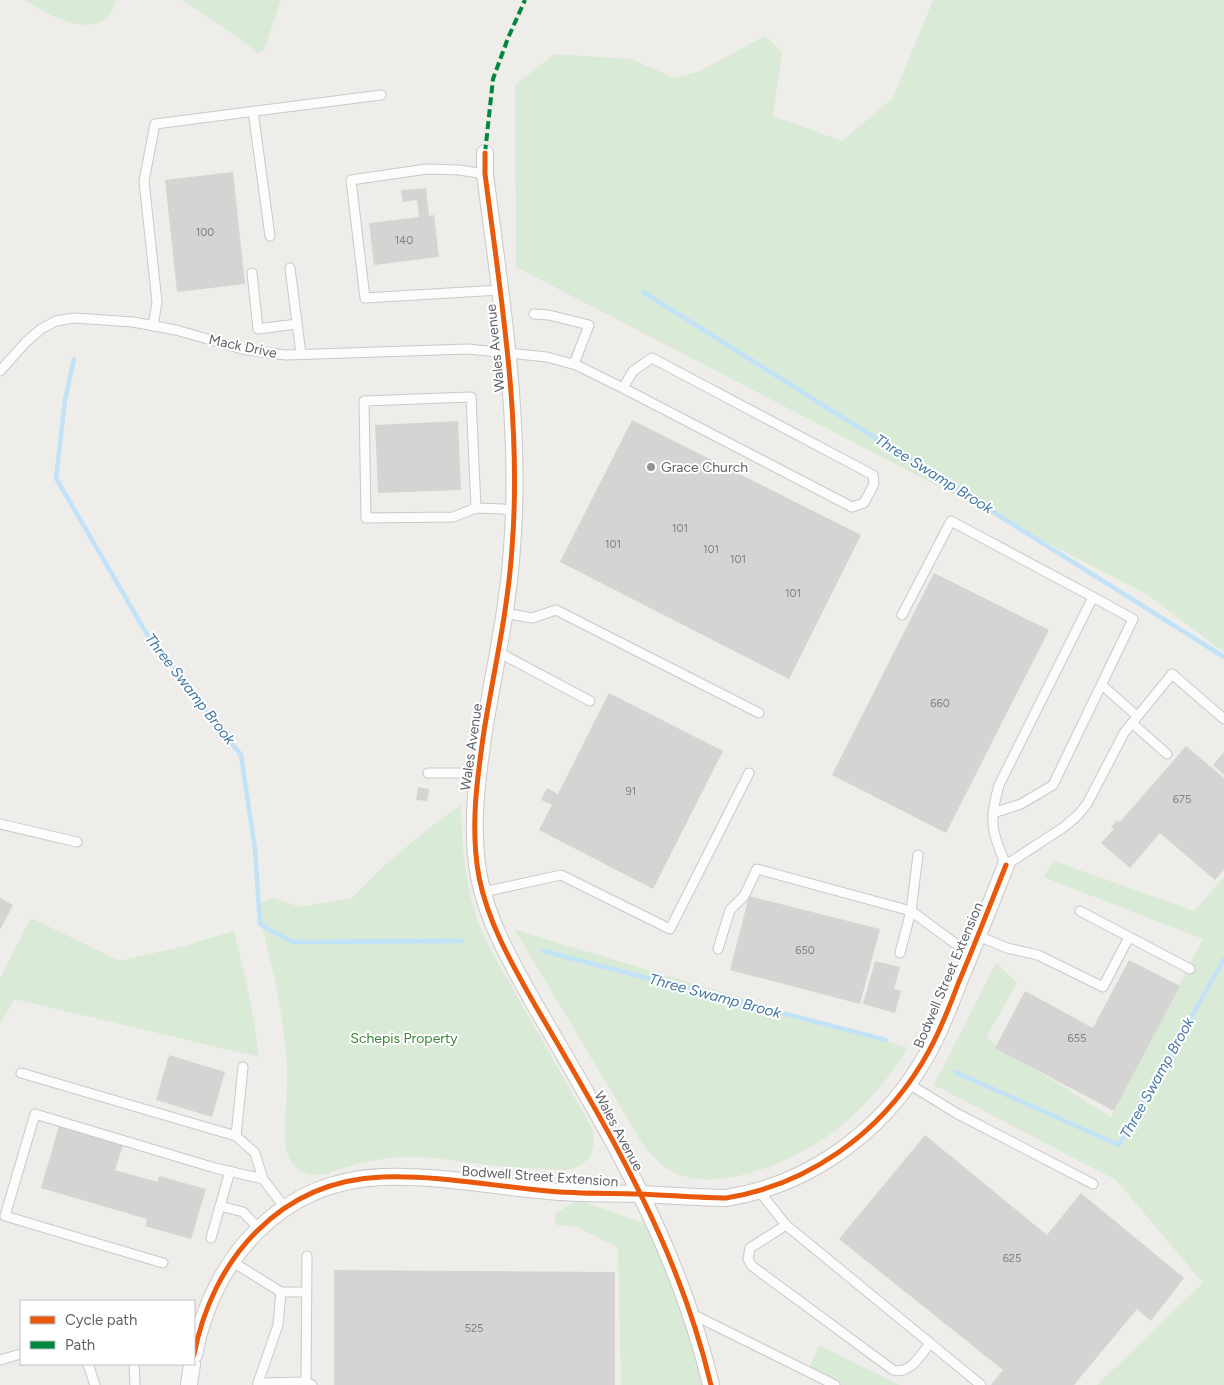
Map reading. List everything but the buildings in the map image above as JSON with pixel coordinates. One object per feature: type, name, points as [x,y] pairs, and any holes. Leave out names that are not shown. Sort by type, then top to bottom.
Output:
[{"type":"street","name":"Wales Avenue","points":[[485,153],[485,174],[507,353],[514,444],[515,513],[510,571],[478,773],[475,814],[475,841],[478,867],[492,922],[501,942],[589,1098],[640,1194],[668,1253],[690,1313],[711,1385]]},
{"type":"street","name":"Bodwell Street Extension","points":[[195,1346],[198,1321],[231,1260],[259,1229],[285,1208],[313,1192],[342,1183],[380,1177],[418,1178],[550,1191],[726,1198],[782,1184],[813,1169],[832,1157],[869,1128],[899,1097],[924,1062],[941,1027],[1006,865]]},
{"type":"street","points":[[190,1385],[192,1365]]},
{"type":"lane","points":[[153,326],[157,302],[144,181],[155,124],[381,95]]},
{"type":"lane","points":[[254,111],[270,236]]},
{"type":"lane","points":[[485,174],[460,170],[427,169],[351,180],[365,298],[500,290]]},
{"type":"lane","points":[[290,268],[301,354]]},
{"type":"lane","points":[[252,273],[258,329],[297,324]]},
{"type":"lane","points":[[534,314],[557,317],[589,325],[574,364]]},
{"type":"lane","name":"Mack Drive","points":[[0,371],[41,329],[56,320],[74,318],[133,322],[176,330],[246,350],[273,354],[468,349],[546,357],[574,364],[623,388],[852,507],[864,503],[874,484],[873,475],[652,358],[633,371],[623,388]]},
{"type":"lane","points":[[476,508],[471,396],[364,401],[366,518],[453,517],[476,508],[503,509],[515,513]]},
{"type":"lane","points":[[902,615],[951,521],[1134,619],[1053,785],[1021,804],[993,813]]},
{"type":"lane","points":[[1094,597],[1002,778],[995,800],[992,823],[997,844],[1006,865],[1064,827],[1088,804],[1124,734],[1134,719],[1172,674],[1224,719]]},
{"type":"lane","points":[[504,613],[532,618],[556,610],[760,714]]},
{"type":"lane","points":[[498,652],[590,701]]},
{"type":"lane","points":[[1102,684],[1167,754]]},
{"type":"lane","points":[[428,773],[478,773]]},
{"type":"lane","points":[[483,892],[561,875],[670,929],[748,774]]},
{"type":"lane","points":[[0,824],[77,842]]},
{"type":"lane","points":[[900,953],[911,911],[918,856]]},
{"type":"lane","points":[[718,949],[730,910],[744,896],[757,869],[911,911],[970,955]]},
{"type":"lane","points":[[1080,911],[1190,969]]},
{"type":"lane","points":[[978,936],[1007,948],[1038,955],[1103,987],[1129,937]]},
{"type":"lane","points":[[236,1136],[243,1067]]},
{"type":"lane","points":[[21,1073],[236,1136],[255,1152],[263,1178],[285,1208]]},
{"type":"lane","points":[[909,1084],[956,1113],[1093,1184]]},
{"type":"lane","points":[[163,1263],[5,1216],[35,1114],[230,1171],[263,1178]]},
{"type":"lane","points":[[211,1238],[230,1171]]},
{"type":"lane","points":[[759,1191],[786,1225],[981,1385]]},
{"type":"lane","points":[[220,1206],[243,1212],[259,1229]]},
{"type":"lane","points":[[786,1225],[750,1248],[748,1259],[752,1266],[893,1370],[900,1371],[909,1368],[930,1344]]},
{"type":"lane","points":[[281,1292],[278,1324],[258,1384],[309,1383],[306,1292],[307,1256]]},
{"type":"lane","points":[[231,1260],[281,1292],[306,1292]]},
{"type":"lane","points":[[690,1313],[835,1385]]},
{"type":"lane","points":[[0,1360],[20,1354]]},
{"type":"lane","points":[[88,1365],[95,1385]]},
{"type":"lane","points":[[134,1365],[135,1385]]},
{"type":"green space","points":[[25,0],[116,0],[109,14],[100,22],[88,25],[61,20]]},
{"type":"green space","points":[[182,0],[281,0],[264,50],[258,53]]},
{"type":"green space","points":[[933,0],[1224,0],[1224,652],[1146,594],[516,267],[515,85],[554,54],[631,59],[674,78],[698,72],[765,36],[782,52],[773,116],[842,141],[893,98]]},
{"type":"green space","name":"Schepis Property","points":[[461,804],[464,859],[470,895],[481,930],[591,1126],[594,1142],[593,1149],[587,1160],[581,1165],[566,1170],[506,1167],[436,1158],[402,1157],[367,1162],[321,1175],[303,1173],[293,1164],[286,1151],[287,1066],[283,1025],[276,985],[257,905],[273,898],[300,907],[352,898],[386,864]]},
{"type":"green space","points":[[1054,861],[1194,911],[1224,877],[1224,1385],[1097,1385],[1203,1283],[1116,1180],[934,1085],[996,963],[1017,983],[986,1038],[1111,1117],[1203,939],[1043,877]]},
{"type":"green space","points":[[31,918],[120,961],[184,946],[234,931],[251,1003],[259,1057],[14,999],[0,1025],[0,978]]},
{"type":"green space","points":[[515,930],[908,1048],[895,1068],[864,1105],[847,1121],[810,1147],[762,1169],[737,1176],[713,1179],[689,1178],[665,1167],[640,1140]]},
{"type":"green space","points":[[578,1200],[648,1225],[708,1385],[621,1385],[618,1248],[577,1227],[556,1225],[555,1214]]},
{"type":"green space","points":[[819,1345],[900,1385],[840,1385],[809,1369]]},
{"type":"waterway","name":"Three Swamp Brook","points":[[643,292],[1224,657]]},
{"type":"waterway","name":"Three Swamp Brook","points":[[74,359],[65,400],[56,478],[148,636],[241,755],[255,849],[260,924],[292,942],[462,941]]},
{"type":"waterway","name":"Three Swamp Brook","points":[[543,951],[886,1040]]},
{"type":"waterway","name":"Three Swamp Brook","points":[[955,1072],[1119,1145],[1224,959]]},
{"type":"marked path","points":[[485,153],[493,79],[525,0]]},
{"type":"cycle path","points":[[485,153],[485,174],[503,314],[512,407],[514,501],[510,571],[477,785],[475,840],[479,877],[488,911],[510,959],[625,1163],[659,1234],[689,1308],[711,1385]]},
{"type":"cycle path","points":[[195,1351],[203,1320],[217,1287],[234,1258],[256,1232],[282,1210],[312,1193],[345,1182],[382,1177],[403,1177],[465,1181],[559,1192],[726,1198],[756,1191],[785,1181],[813,1168],[839,1152],[885,1112],[905,1089],[922,1063],[946,1015],[1006,865]]},
{"type":"place","name":"Grace Church","points":[[651,467]]}]
